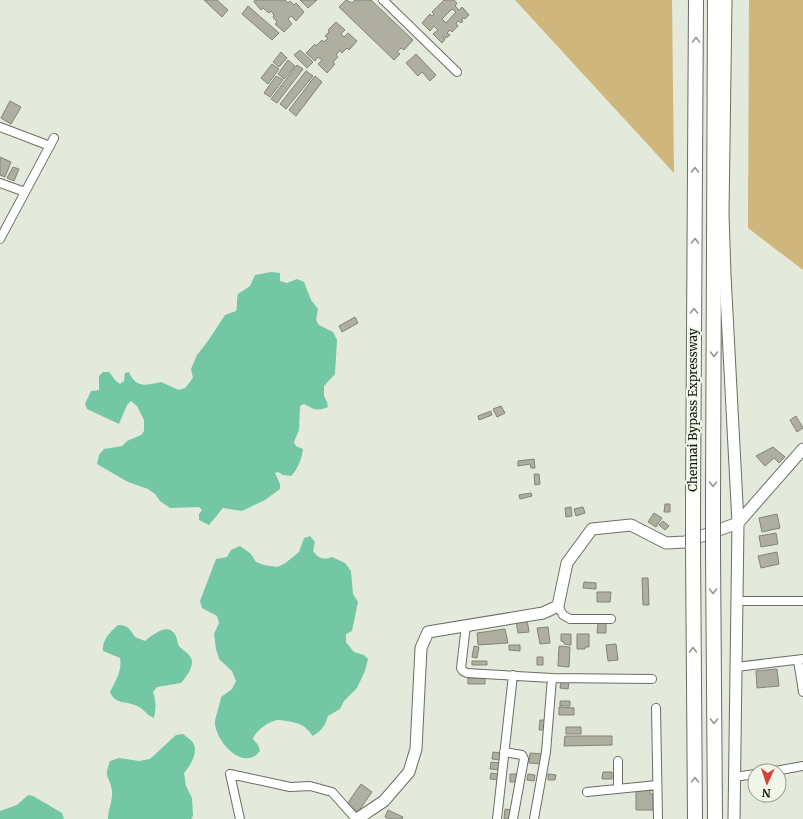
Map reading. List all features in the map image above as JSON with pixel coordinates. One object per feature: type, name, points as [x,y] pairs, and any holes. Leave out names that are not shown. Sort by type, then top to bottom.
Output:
[{"type":"highway","name":"Chennai Bypass Expressway","points":[[695,819],[692,547],[696,0]]},
{"type":"highway","name":"Chennai Bypass Expressway","points":[[714,0],[719,211],[719,274],[713,502],[715,819]]},
{"type":"street","points":[[384,0],[457,72]]},
{"type":"street","points":[[719,211],[726,0]]},
{"type":"street","points":[[0,127],[50,146]]},
{"type":"street","points":[[0,239],[54,138]]},
{"type":"street","points":[[0,183],[25,192]]},
{"type":"street","points":[[719,274],[738,523],[734,819]]},
{"type":"street","points":[[612,619],[570,619],[563,615],[558,606],[567,563],[592,529],[631,525],[666,543],[685,542],[738,523],[803,449]]},
{"type":"street","points":[[737,601],[803,601]]},
{"type":"street","points":[[240,819],[230,774],[290,786],[310,786],[332,792],[356,819],[384,801],[409,772],[416,749],[421,648],[428,632],[543,613],[558,606]]},
{"type":"street","points":[[466,626],[461,668],[467,673],[552,678],[652,679]]},
{"type":"street","points":[[736,666],[801,659],[803,692]]},
{"type":"street","points":[[497,819],[513,675]]},
{"type":"street","points":[[534,819],[546,752],[552,678]]},
{"type":"street","points":[[656,708],[658,819]]},
{"type":"street","points":[[504,752],[522,755],[524,759],[513,819]]},
{"type":"street","points":[[618,761],[618,789]]},
{"type":"street","points":[[787,769],[803,766]]},
{"type":"street","points":[[734,777],[747,775]]},
{"type":"street","points":[[587,792],[657,784]]},
{"type":"shaded area","points":[[515,0],[672,0],[674,173]]},
{"type":"shaded area","points":[[749,0],[803,0],[803,270],[748,228]]},
{"type":"shaded area","points":[[271,272],[280,273],[280,281],[287,283],[297,279],[304,282],[311,300],[318,309],[316,320],[319,325],[333,332],[337,340],[335,374],[324,386],[324,396],[328,407],[318,410],[304,404],[300,406],[299,430],[294,442],[296,446],[303,449],[302,456],[298,467],[291,476],[283,475],[278,472],[275,473],[280,484],[280,489],[265,500],[242,511],[223,508],[209,525],[199,520],[199,514],[202,510],[199,507],[170,508],[160,501],[155,494],[148,489],[128,482],[97,464],[99,455],[104,449],[122,446],[127,441],[141,435],[144,431],[144,420],[137,406],[131,401],[127,405],[119,424],[87,409],[85,404],[91,391],[99,390],[99,376],[103,372],[109,372],[120,384],[124,381],[125,373],[129,372],[138,383],[146,385],[161,382],[179,390],[185,388],[193,378],[191,369],[197,355],[225,315],[236,311],[238,294],[250,286],[255,275]]},
{"type":"shaded area","points":[[310,536],[315,542],[313,551],[317,556],[324,559],[332,557],[345,563],[351,571],[353,594],[358,602],[352,631],[346,634],[346,642],[354,652],[364,655],[368,659],[365,671],[357,688],[344,701],[340,709],[328,716],[323,728],[319,732],[313,736],[307,729],[297,723],[277,720],[262,727],[254,736],[253,739],[258,745],[260,751],[254,757],[239,757],[226,746],[217,731],[215,724],[221,697],[232,689],[236,681],[232,671],[219,659],[216,649],[214,634],[219,623],[217,616],[202,608],[200,601],[216,559],[227,557],[231,550],[240,546],[251,554],[256,562],[277,567],[284,564],[299,552],[304,538]]},
{"type":"shaded area","points":[[118,625],[126,627],[135,637],[145,641],[163,630],[170,630],[175,635],[181,649],[191,658],[192,666],[181,683],[157,687],[153,692],[155,698],[154,718],[135,705],[119,701],[110,692],[119,672],[120,658],[103,651],[103,647],[107,636]]},
{"type":"shaded area","points":[[183,734],[190,739],[195,747],[191,763],[184,773],[186,786],[192,798],[193,816],[191,819],[108,819],[112,795],[107,774],[110,761],[119,758],[139,761],[150,759],[176,735]]},
{"type":"shaded area","points":[[28,795],[33,796],[62,813],[64,819],[0,819],[0,811],[17,805]]},
{"type":"building","points":[[204,0],[217,0],[228,10],[222,17]]},
{"type":"building","points":[[255,0],[285,0],[288,3],[290,1],[294,5],[296,3],[304,12],[296,21],[291,16],[288,19],[292,24],[284,32],[275,24],[277,22],[271,11],[269,13],[263,8],[261,10],[254,2]]},
{"type":"building","points":[[300,0],[317,0],[308,8]]},
{"type":"building","points":[[346,0],[352,3],[355,0],[371,0],[413,40],[404,50],[401,48],[397,52],[400,54],[394,60],[339,7]]},
{"type":"building","points":[[444,0],[454,0],[457,3],[455,6],[459,10],[462,7],[469,15],[465,19],[464,18],[461,20],[463,21],[461,23],[458,21],[456,23],[458,26],[452,32],[450,30],[447,33],[450,35],[446,38],[444,36],[443,38],[445,39],[442,43],[433,34],[438,30],[434,26],[430,31],[422,23],[430,14],[432,16],[434,14],[432,12]],"holes":[[[452,9],[456,12],[446,23],[442,19]]]},
{"type":"building","points":[[248,6],[279,33],[272,40],[242,14]]},
{"type":"building","points":[[336,22],[345,30],[341,34],[344,37],[348,33],[357,41],[349,50],[347,48],[342,53],[340,50],[336,55],[338,57],[333,62],[335,64],[327,73],[318,64],[322,60],[318,57],[315,61],[306,53],[315,44],[316,46],[322,40],[324,42],[328,38],[325,36],[329,32],[328,30]]},
{"type":"building","points":[[300,50],[313,62],[307,68],[294,55]]},
{"type":"building","points":[[281,52],[287,58],[279,67],[273,62]]},
{"type":"building","points":[[416,54],[436,75],[430,81],[422,72],[418,76],[406,63]]},
{"type":"building","points":[[288,60],[295,66],[284,79],[278,74]]},
{"type":"building","points":[[272,64],[279,69],[268,84],[261,78]]},
{"type":"building","points":[[297,65],[303,69],[277,103],[271,99]]},
{"type":"building","points":[[306,71],[313,76],[286,109],[280,104]]},
{"type":"building","points":[[276,76],[283,80],[270,97],[264,93]]},
{"type":"building","points":[[315,76],[322,82],[296,116],[289,110]]},
{"type":"building","points":[[10,101],[21,107],[11,124],[1,118]]},
{"type":"building","points":[[0,157],[11,162],[5,177],[0,175]]},
{"type":"building","points":[[13,167],[19,169],[14,181],[7,178]]},
{"type":"building","points":[[355,317],[358,323],[342,332],[339,326]]},
{"type":"building","points":[[501,406],[505,413],[497,417],[493,409]]},
{"type":"building","points":[[491,411],[492,415],[479,420],[478,416]]},
{"type":"building","points":[[796,416],[803,428],[797,432],[790,420]]},
{"type":"building","points":[[773,447],[785,457],[779,463],[774,458],[765,466],[756,456]]},
{"type":"building","points":[[534,459],[535,468],[531,468],[530,464],[518,466],[518,461]]},
{"type":"building","points":[[534,474],[539,474],[540,484],[535,485]]},
{"type":"building","points":[[531,493],[532,496],[520,499],[519,495]]},
{"type":"building","points":[[665,504],[670,504],[670,512],[664,512]]},
{"type":"building","points":[[571,507],[572,516],[566,517],[565,508]]},
{"type":"building","points":[[583,507],[585,513],[576,516],[574,509]]},
{"type":"building","points":[[654,513],[662,518],[656,527],[648,522]]},
{"type":"building","points":[[777,514],[780,528],[762,532],[759,518]]},
{"type":"building","points":[[663,521],[669,526],[665,530],[659,525]]},
{"type":"building","points":[[776,533],[778,544],[761,547],[759,536]]},
{"type":"building","points":[[777,552],[779,564],[761,568],[758,556]]},
{"type":"building","points":[[642,578],[648,578],[649,605],[643,605]]},
{"type":"building","points":[[584,582],[596,583],[596,589],[583,588]]},
{"type":"building","points":[[597,592],[611,592],[610,602],[597,602]]},
{"type":"building","points":[[527,619],[529,632],[518,633],[516,621]]},
{"type":"building","points":[[598,622],[606,623],[606,633],[597,633]]},
{"type":"building","points":[[548,627],[550,643],[540,644],[537,628]]},
{"type":"building","points":[[505,629],[508,643],[478,645],[477,633]]},
{"type":"building","points":[[561,634],[571,634],[571,645],[564,644],[564,642],[561,641]]},
{"type":"building","points":[[577,634],[589,634],[589,647],[585,647],[585,649],[577,649]]},
{"type":"building","points":[[616,644],[618,660],[608,661],[606,645]]},
{"type":"building","points":[[509,645],[520,645],[520,651],[509,650]]},
{"type":"building","points":[[474,646],[479,647],[477,658],[472,657]]},
{"type":"building","points":[[559,646],[570,647],[569,667],[558,666]]},
{"type":"building","points":[[537,657],[543,657],[543,665],[537,665]]},
{"type":"building","points":[[472,661],[487,661],[487,665],[472,665]]},
{"type":"building","points":[[777,669],[779,686],[757,688],[756,671]]},
{"type":"building","points":[[468,678],[485,678],[485,684],[468,684]]},
{"type":"building","points":[[561,682],[569,682],[568,689],[560,688]]},
{"type":"building","points":[[560,701],[570,701],[570,706],[560,706]]},
{"type":"building","points":[[559,707],[574,708],[574,715],[559,715]]},
{"type":"building","points":[[540,720],[545,720],[544,730],[539,730]]},
{"type":"building","points":[[566,727],[581,727],[581,734],[566,734]]},
{"type":"building","points":[[565,736],[612,736],[612,745],[564,746]]},
{"type":"building","points":[[493,752],[500,753],[500,760],[492,759]]},
{"type":"building","points":[[530,753],[543,754],[543,764],[529,763]]},
{"type":"building","points":[[491,762],[500,763],[499,770],[490,769]]},
{"type":"building","points":[[603,772],[612,772],[612,779],[602,779]]},
{"type":"building","points":[[491,773],[500,774],[500,780],[490,779]]},
{"type":"building","points":[[510,774],[517,774],[517,782],[510,782]]},
{"type":"building","points":[[528,774],[535,775],[534,781],[527,780]]},
{"type":"building","points":[[548,774],[556,775],[555,780],[548,780]]},
{"type":"building","points":[[361,784],[372,792],[358,812],[347,804]]},
{"type":"building","points":[[636,788],[650,788],[650,794],[653,794],[653,810],[636,810]]},
{"type":"building","points":[[505,809],[513,810],[512,819],[504,819]]},
{"type":"building","points":[[388,810],[403,817],[402,819],[389,819],[385,817]]}]
